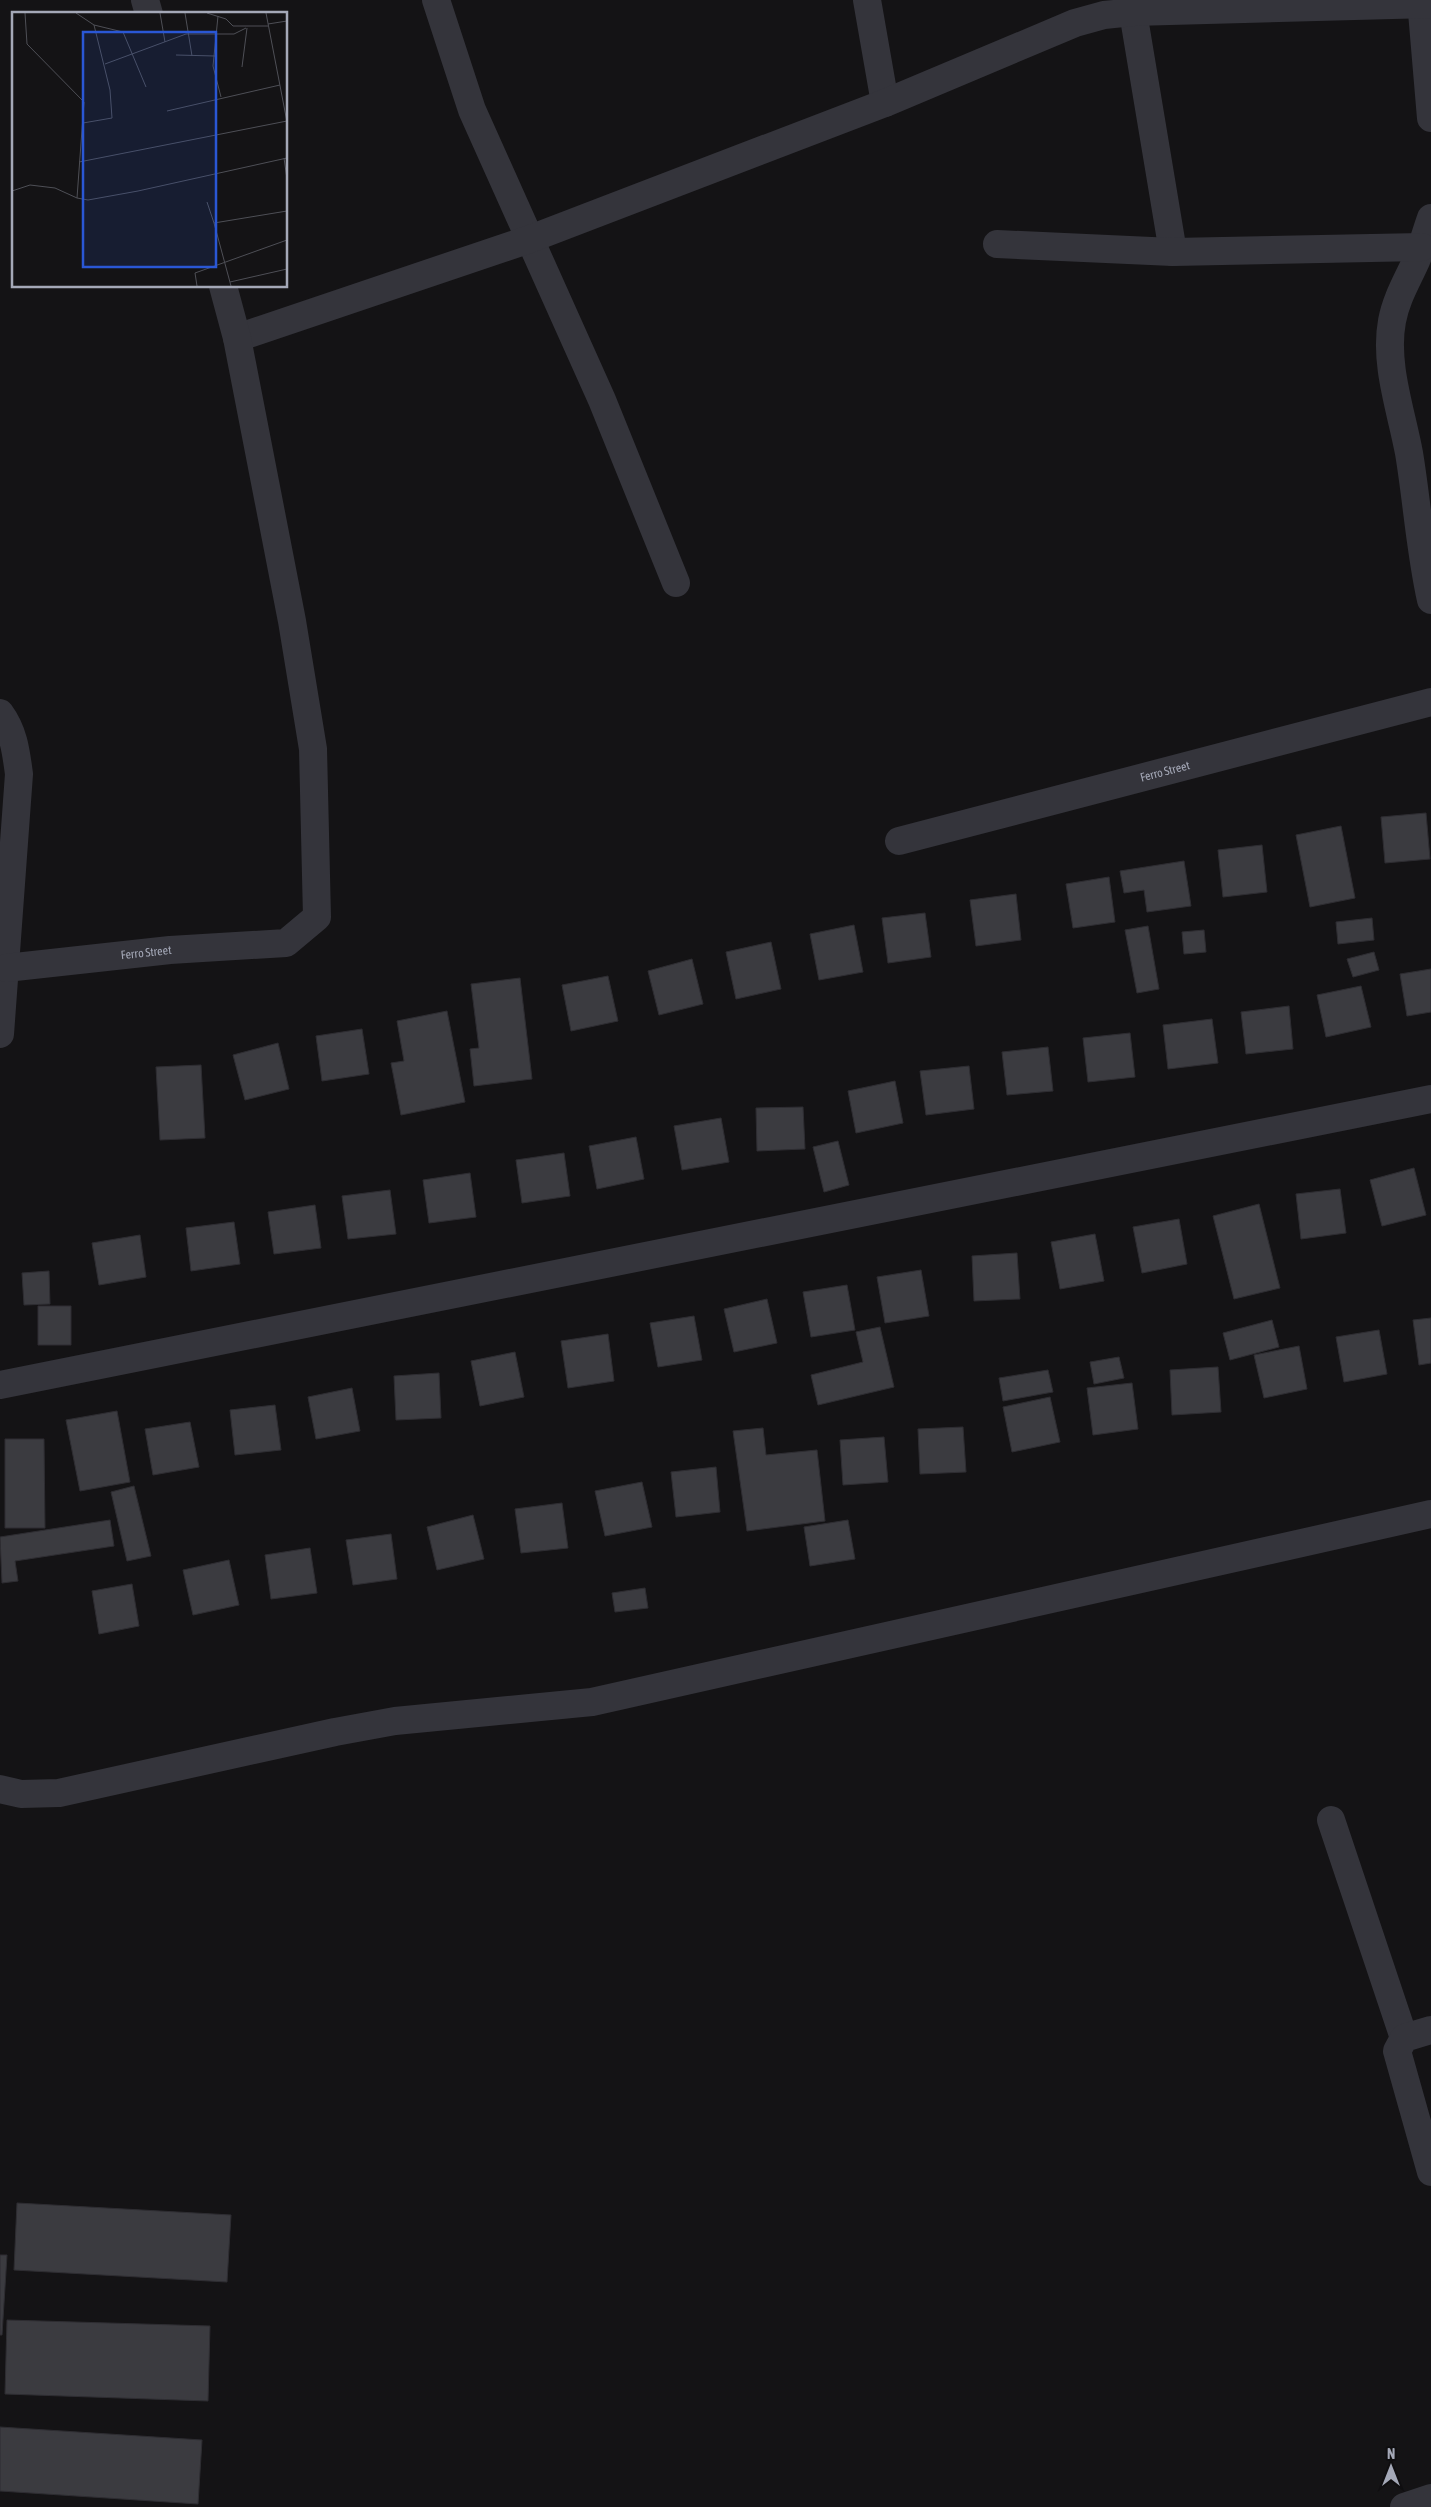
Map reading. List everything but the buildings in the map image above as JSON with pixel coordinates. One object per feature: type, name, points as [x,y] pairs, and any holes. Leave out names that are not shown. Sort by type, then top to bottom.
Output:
[{"type":"street","points":[[436,0],[472,110],[602,400],[676,583]]},
{"type":"street","points":[[867,0],[885,103]]},
{"type":"street","points":[[224,288],[237,338],[530,240],[885,103],[1075,23],[1132,6],[1424,2],[1431,118]]},
{"type":"street","points":[[1132,6],[1174,252]]},
{"type":"street","points":[[1431,218],[1422,247],[1397,298],[1391,323],[1391,357],[1431,600]]},
{"type":"street","points":[[997,244],[1174,252],[1422,247]]},
{"type":"street","name":"Ferro Street","points":[[6,968],[170,950],[286,943],[317,917],[314,749],[292,621],[237,338]]},
{"type":"street","name":"Ferro Street","points":[[899,841],[1431,702]]},
{"type":"street","points":[[0,713],[7,722],[15,742],[19,774],[0,1034]]},
{"type":"street","points":[[0,1385],[1431,1099]]},
{"type":"street","points":[[0,1789],[21,1794],[59,1793],[335,1732],[395,1721],[592,1702],[1431,1514]]},
{"type":"street","points":[[1331,1820],[1404,2038]]},
{"type":"street","points":[[1431,2030],[1404,2038],[1397,2051],[1431,2172]]},
{"type":"street","points":[[1404,2507],[1431,2498]]}]
